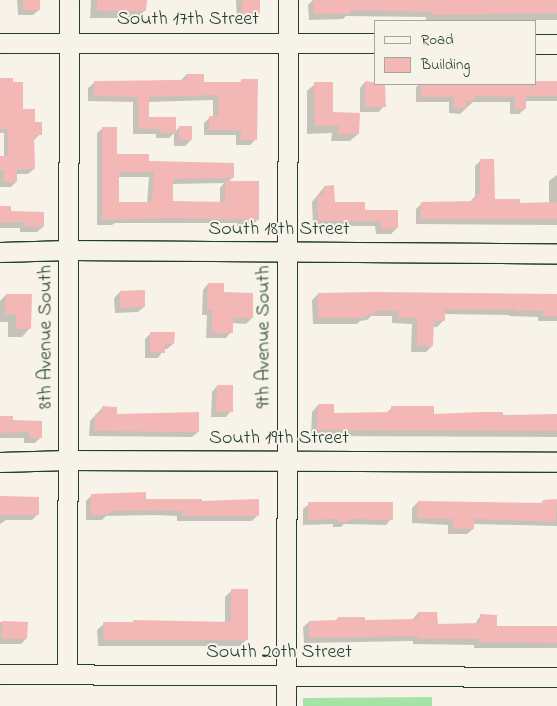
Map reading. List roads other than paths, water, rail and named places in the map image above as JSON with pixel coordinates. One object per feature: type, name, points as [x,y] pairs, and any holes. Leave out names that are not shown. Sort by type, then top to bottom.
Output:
[{"type":"street","name":"8th Avenue South","points":[[67,674],[69,0]]},
{"type":"street","name":"9th Avenue South","points":[[286,706],[288,0]]},
{"type":"street","name":"South 17th Street","points":[[0,42],[374,43]]},
{"type":"street","points":[[537,44],[557,44]]},
{"type":"street","name":"South 18th Street","points":[[0,252],[69,250],[557,253]]},
{"type":"street","name":"South 19th Street","points":[[0,462],[68,460],[557,462]]},
{"type":"street","name":"South 20th Street","points":[[0,674],[557,676]]}]
